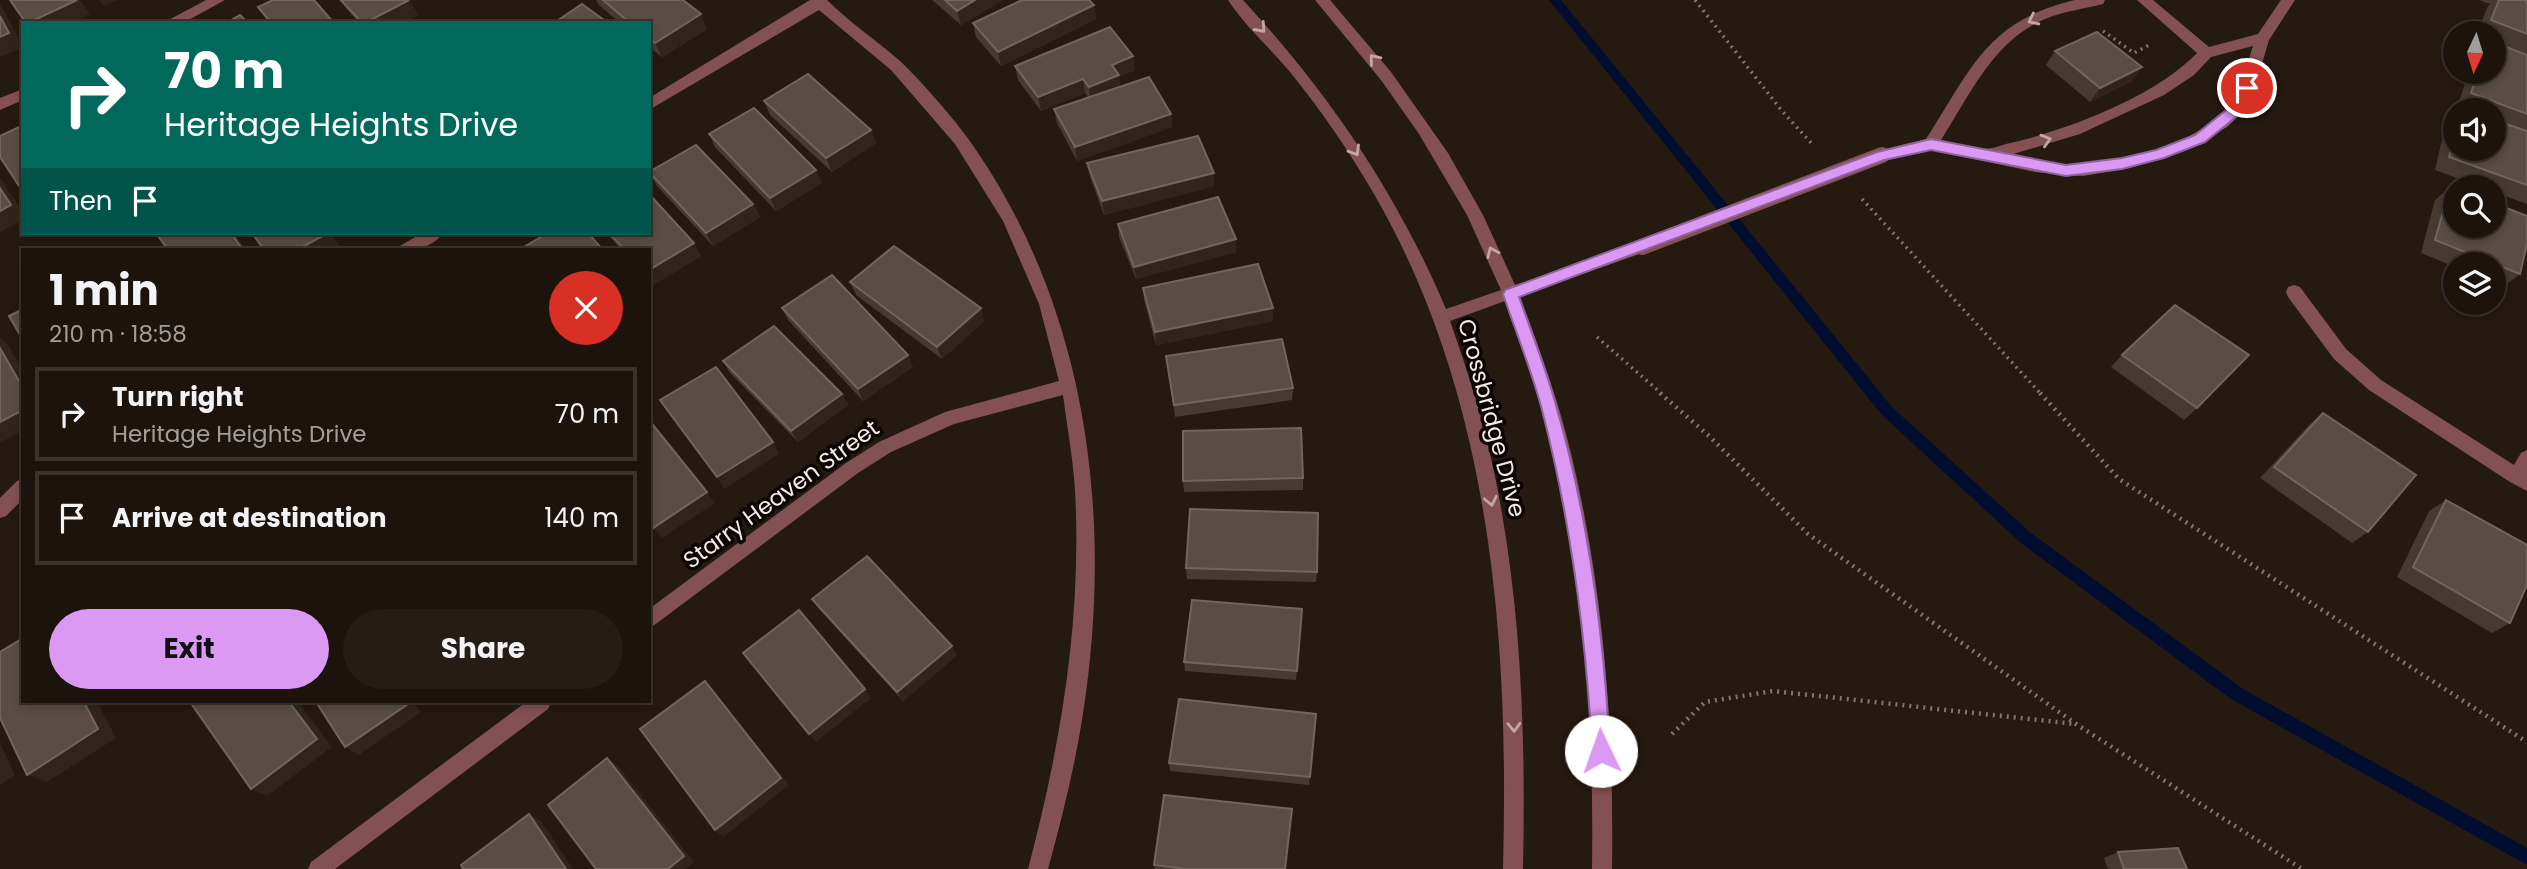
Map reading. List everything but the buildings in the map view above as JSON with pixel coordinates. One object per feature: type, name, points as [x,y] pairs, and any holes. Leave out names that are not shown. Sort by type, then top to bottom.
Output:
[{"type":"street","points":[[174,21],[218,0]]},
{"type":"street","name":"Crossbridge Drive","points":[[1235,0],[1287,56],[1346,135],[1417,263],[1441,317],[1480,453],[1505,587],[1515,738],[1513,869]]},
{"type":"street","points":[[1322,0],[1375,59],[1418,119],[1475,215],[1510,294],[1549,408],[1577,528],[1597,665],[1602,764],[1602,869]]},
{"type":"street","points":[[1931,144],[1987,54],[2007,36],[2029,20],[2098,0]]},
{"type":"street","points":[[2144,0],[2206,53]]},
{"type":"street","points":[[1441,317],[1642,247],[1882,155],[1931,144],[2066,171],[2134,161],[2200,139],[2236,110],[2247,88],[2263,37],[2288,0]]},
{"type":"street","points":[[651,104],[819,1],[892,60],[930,99],[965,143],[997,192],[1024,245],[1048,305],[1069,386],[1080,441],[1086,518],[1085,600],[1073,716],[1060,784],[1038,869]]},
{"type":"street","points":[[1985,155],[2076,130],[2159,91],[2189,71],[2206,53],[2263,37]]},
{"type":"street","points":[[0,104],[21,95]]},
{"type":"street","points":[[409,248],[432,235]]},
{"type":"street","points":[[2294,292],[2340,354],[2375,385],[2521,480],[2527,458]]},
{"type":"street","name":"Starry Heaven Street","points":[[651,619],[852,468],[885,447],[951,417],[1069,386]]},
{"type":"street","points":[[0,510],[21,489]]},
{"type":"street","points":[[318,869],[540,703]]},
{"type":"path","points":[[1695,0],[1782,111],[1819,152]]},
{"type":"path","points":[[2099,29],[2134,53],[2154,43],[2150,40]]},
{"type":"path","points":[[1857,193],[2119,480],[2527,742]]},
{"type":"path","points":[[1597,337],[1709,436],[1808,534],[2076,724],[2302,869]]},
{"type":"path","points":[[1672,734],[1705,702],[1773,691],[2076,724]]},
{"type":"waterway","points":[[1555,0],[1887,411],[2026,538],[2237,694],[2527,857]]},
{"type":"route","points":[[1601,751],[1597,665],[1577,528],[1549,408],[1510,294],[1642,247],[1882,155],[1931,144],[2066,171],[2122,164],[2159,155],[2200,139],[2236,110],[2247,88]]}]
